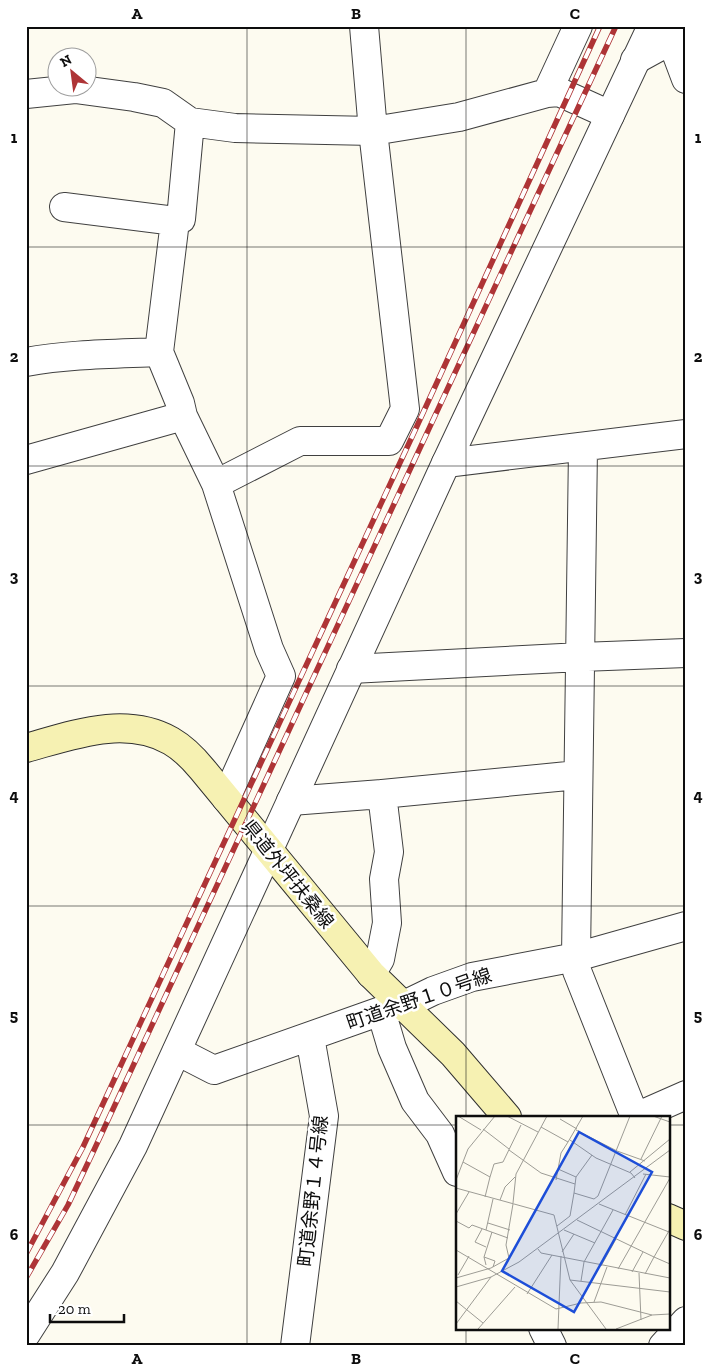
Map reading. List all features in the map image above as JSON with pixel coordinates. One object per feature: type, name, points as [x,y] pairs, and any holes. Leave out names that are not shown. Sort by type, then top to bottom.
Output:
[{"type":"main road","name":"県道外坪扶桑線","points":[[26,748],[80,733],[116,728],[135,729],[152,733],[171,741],[186,751],[371,974],[392,1008],[452,1054],[506,1116]]},
{"type":"main road","points":[[670,1219],[686,1226]]},
{"type":"street","points":[[216,484],[300,441],[390,441],[405,409],[373,132],[364,26]]},
{"type":"street","points":[[547,93],[578,26]]},
{"type":"street","points":[[26,1334],[65,1273],[133,1146],[446,463],[636,60],[669,32],[686,79]]},
{"type":"street","points":[[26,94],[75,89],[134,97],[163,102],[190,122],[234,128],[373,132],[459,117],[547,93],[559,92],[610,115]]},
{"type":"street","points":[[64,207],[175,221],[181,219],[190,122]]},
{"type":"street","points":[[175,221],[159,352],[180,403],[183,416],[216,484],[270,649],[281,676],[226,798]]},
{"type":"street","points":[[26,362],[79,355],[159,352]]},
{"type":"street","points":[[26,460],[183,416]]},
{"type":"street","points":[[446,463],[583,448],[686,434]]},
{"type":"street","points":[[583,448],[576,957],[578,971],[636,1116]]},
{"type":"street","points":[[351,670],[581,657],[686,654]]},
{"type":"street","points":[[291,801],[578,775]]},
{"type":"street","points":[[371,974],[380,959],[387,924],[384,880],[389,852],[382,794]]},
{"type":"street","name":"町道余野１０号線","points":[[177,1051],[214,1070],[392,1008],[472,977],[576,957],[686,926]]},
{"type":"street","points":[[392,1008],[392,1048],[415,1101],[440,1134],[456,1170]]},
{"type":"street","name":"町道余野１４号線","points":[[295,1346],[324,1116],[310,1037]]},
{"type":"street","points":[[638,1116],[686,1095]]},
{"type":"street","points":[[663,1346],[686,1321]]},
{"type":"street","points":[[544,1330],[552,1346]]},
{"type":"railway","points":[[26,1254],[83,1147],[600,26]]},
{"type":"railway","points":[[26,1278],[68,1205],[94,1150],[616,26]]}]
